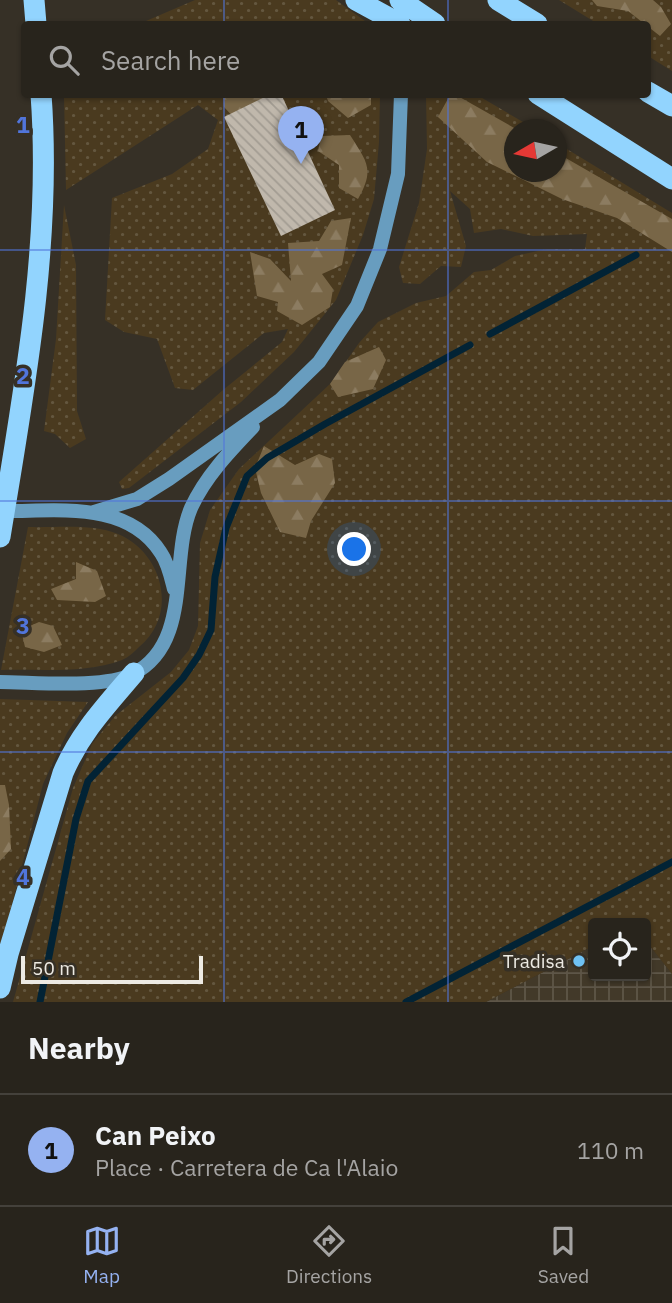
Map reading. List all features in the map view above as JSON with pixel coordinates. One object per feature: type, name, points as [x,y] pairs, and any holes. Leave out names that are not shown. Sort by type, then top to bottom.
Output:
[{"type":"highway","points":[[34,0],[36,21]]},
{"type":"highway","points":[[398,0],[430,21]]},
{"type":"highway","points":[[498,0],[532,21]]},
{"type":"highway","points":[[362,4],[393,21]]},
{"type":"highway","points":[[651,94],[672,106]]},
{"type":"highway","points":[[0,537],[23,400],[35,307],[42,210],[41,98]]},
{"type":"highway","points":[[544,98],[672,179]]},
{"type":"highway","points":[[0,988],[63,773],[73,748],[134,673]]},
{"type":"street","points":[[398,0],[398,21]]},
{"type":"street","points":[[0,682],[115,680],[134,673],[155,657],[167,636],[173,616],[181,550],[191,509],[205,484],[226,456],[319,362],[357,306],[390,215],[398,174],[401,98]]},
{"type":"street","points":[[94,512],[137,499],[169,480],[280,400]]},
{"type":"street","points":[[0,511],[94,512],[134,525],[150,538],[163,554],[176,593]]},
{"type":"shaded area","points":[[195,0],[336,0],[365,21],[146,21]]},
{"type":"shaded area","points":[[559,0],[672,0],[672,71],[651,58],[651,21],[593,21]]},
{"type":"shaded area","points":[[64,98],[380,98],[374,199],[363,235],[336,300],[294,352],[241,402],[129,488],[122,489],[119,482],[282,342],[288,329],[264,333],[193,390],[175,388],[157,339],[124,332],[105,320],[112,198],[172,174],[208,149],[218,120],[198,105],[66,190]]},
{"type":"shaded area","points":[[426,98],[482,98],[518,119],[504,119],[504,182],[567,182],[567,149],[672,213],[672,974],[651,947],[651,918],[588,918],[588,949],[486,1002],[13,1002],[73,788],[92,744],[115,716],[171,672],[189,650],[198,626],[200,543],[210,510],[239,469],[330,384],[359,343],[378,322],[416,303],[446,296],[474,272],[491,270],[515,256],[547,249],[585,249],[587,234],[533,236],[501,229],[474,233],[470,209],[450,191],[466,246],[461,267],[441,266],[420,284],[403,283],[399,267],[419,203],[427,149]]},
{"type":"shaded area","points":[[64,205],[76,265],[77,411],[86,439],[70,448],[55,434],[44,431],[56,339]]},
{"type":"shaded area","points":[[28,527],[85,527],[108,531],[133,543],[146,555],[155,569],[162,602],[159,618],[151,633],[131,654],[122,660],[93,667],[1,670]]},
{"type":"shaded area","points":[[0,699],[88,702],[67,733],[43,784],[0,951]]},
{"type":"shaded area","name":"Tradisa","points":[[651,947],[672,974],[672,1002],[486,1002],[588,949],[588,981],[651,981]]},
{"type":"green space","points":[[592,0],[653,0],[661,7],[671,24],[660,36],[651,29],[651,21],[641,21],[628,11],[597,6]]},
{"type":"green space","points":[[223,98],[263,98],[257,110],[238,122],[224,107]]},
{"type":"green space","points":[[327,98],[371,98],[371,105],[348,118]]},
{"type":"green space","points":[[448,98],[461,98],[504,122],[504,170],[487,162],[438,117]]},
{"type":"green space","points":[[350,135],[367,166],[366,180],[358,199],[339,188],[339,165],[318,151],[321,136]]},
{"type":"green space","points":[[567,159],[672,219],[672,252],[617,218],[562,199],[528,182],[567,182]]},
{"type":"green space","points":[[351,218],[342,265],[322,274],[333,289],[330,307],[302,325],[277,311],[278,302],[257,296],[250,252],[270,259],[291,281],[288,243],[319,241],[331,221]]},
{"type":"green space","points":[[379,347],[386,360],[373,389],[338,397],[330,384],[345,362]]},
{"type":"green space","points":[[264,446],[295,465],[319,454],[332,459],[335,483],[311,521],[306,538],[280,532],[261,493],[255,468]]},
{"type":"green space","points":[[76,562],[97,571],[106,596],[95,602],[57,600],[51,589],[76,579]]},
{"type":"green space","points":[[39,622],[53,626],[62,645],[44,652],[25,647],[21,630]]},
{"type":"green space","points":[[0,785],[5,785],[9,805],[11,849],[0,861]]},
{"type":"building","points":[[263,98],[283,98],[335,210],[281,236],[224,117]]},
{"type":"waterway","points":[[490,334],[636,255]]},
{"type":"waterway","points":[[40,1002],[76,819],[88,781],[183,678],[199,655],[211,630],[215,577],[226,528],[247,476],[267,458],[470,345]]},
{"type":"waterway","points":[[406,1002],[672,862]]},
{"type":"place","name":"Can Peixo","points":[[301,164]]},
{"type":"place","name":"Tradisa","points":[[579,961]]}]
